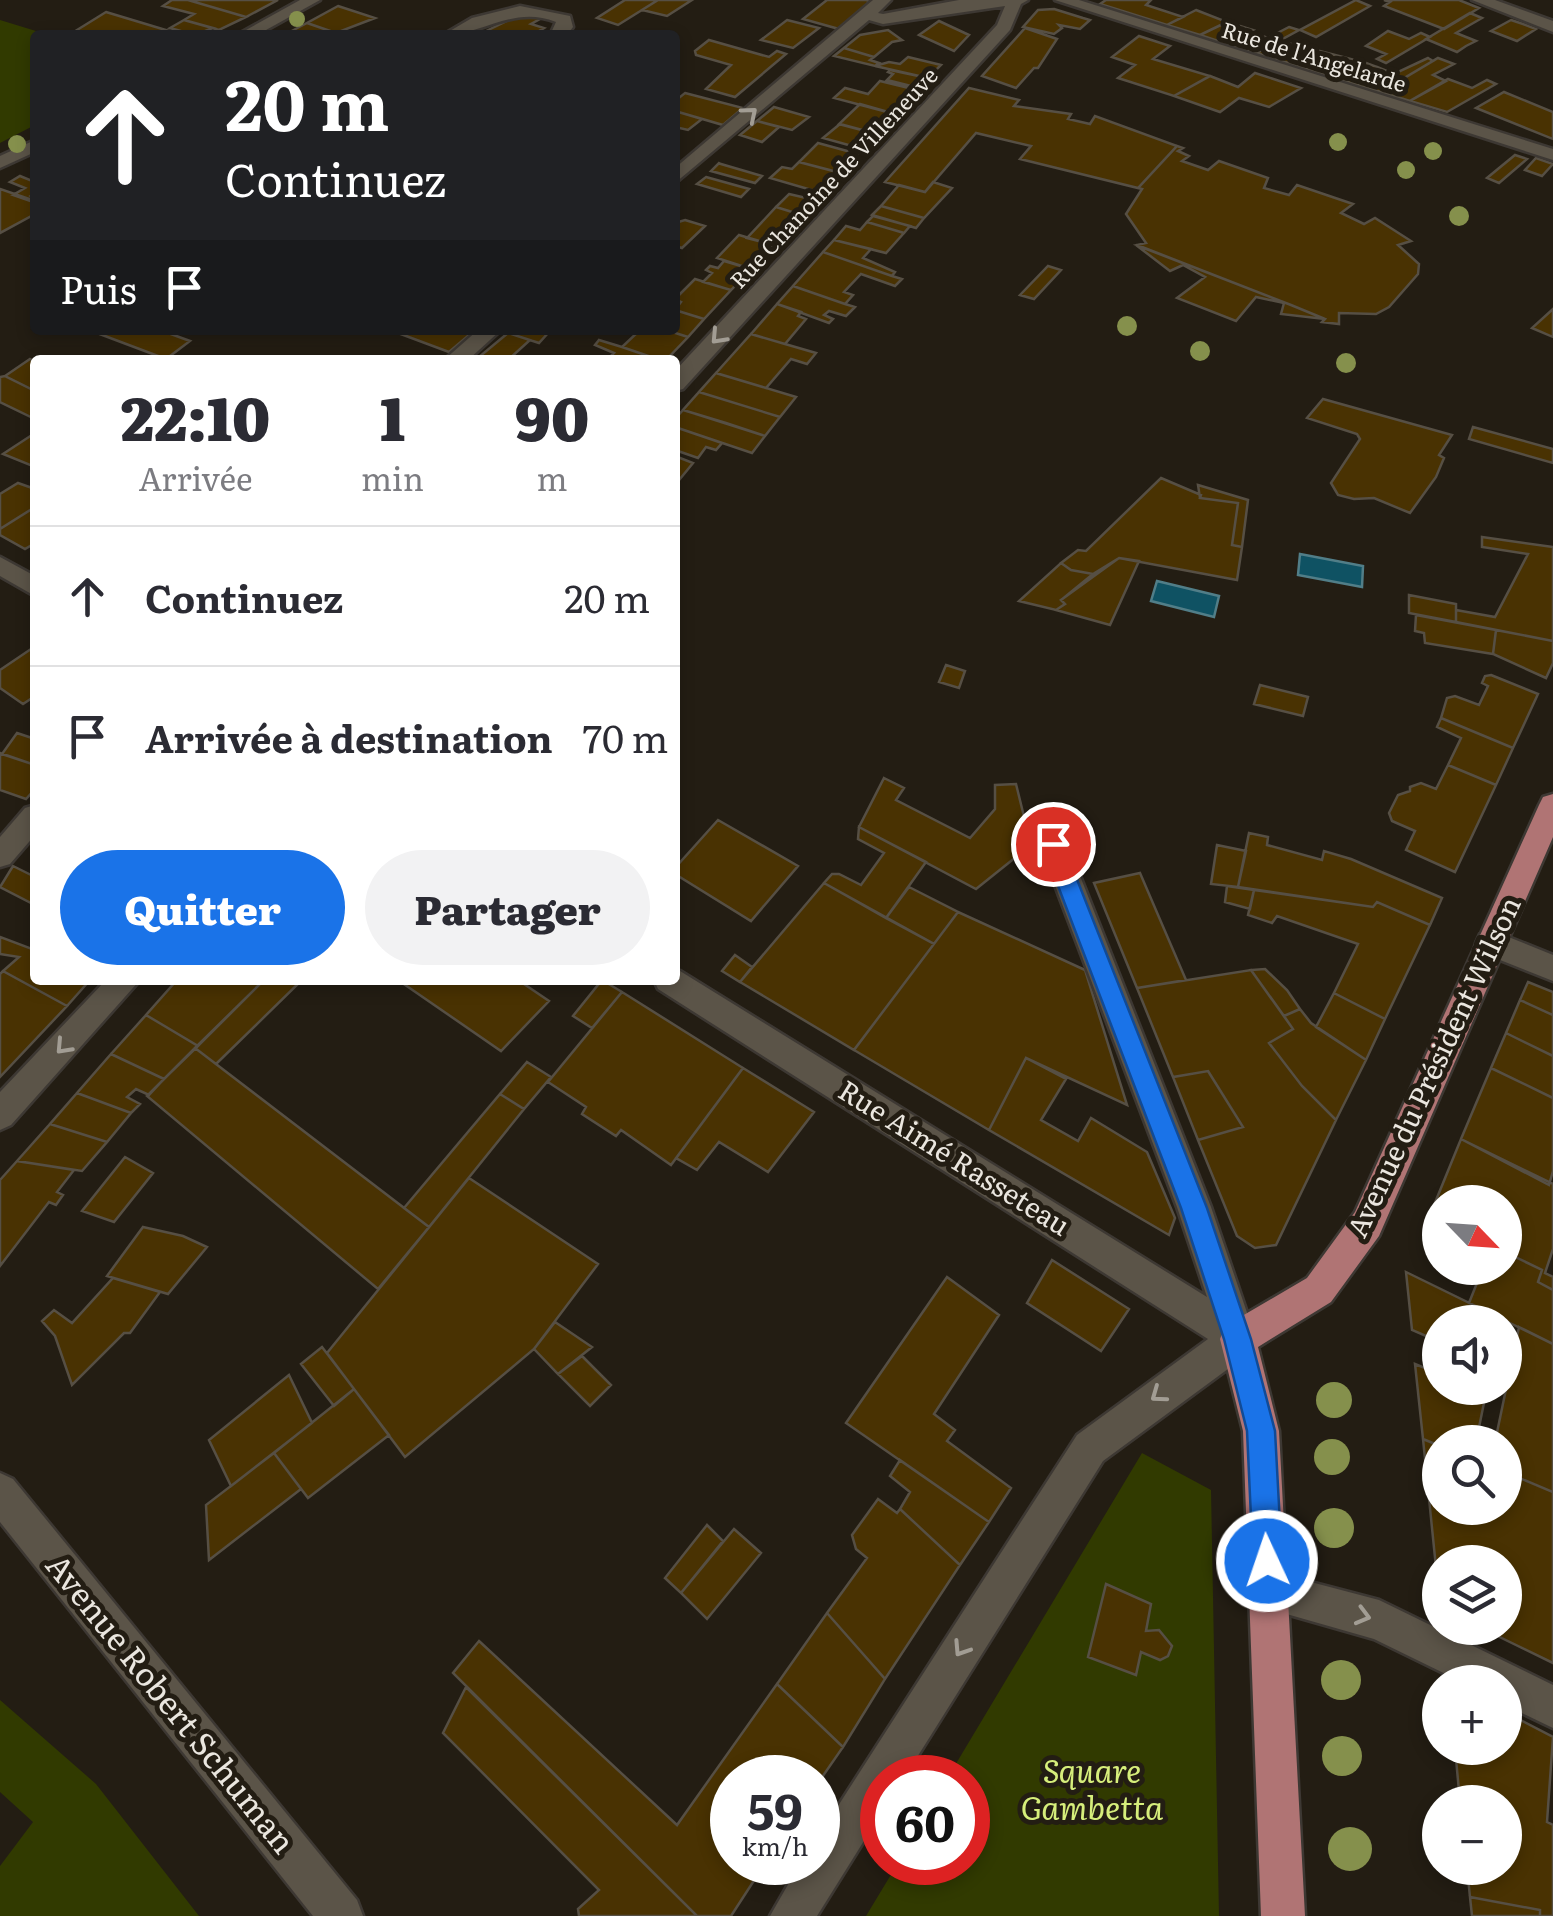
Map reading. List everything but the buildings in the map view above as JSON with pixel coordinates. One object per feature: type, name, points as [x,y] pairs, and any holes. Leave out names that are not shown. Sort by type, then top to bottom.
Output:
[{"type":"main road","name":"Avenue du Président Wilson","points":[[1238,1339],[1318,1290],[1367,1224],[1553,805]]},
{"type":"main road","points":[[1238,1339],[1261,1431],[1283,1916]]},
{"type":"street","points":[[255,30],[312,0]]},
{"type":"street","points":[[556,14],[579,0]]},
{"type":"street","name":"Rue de l'Angelarde","points":[[1063,0],[1553,155]]},
{"type":"street","points":[[1480,0],[1553,28]]},
{"type":"street","points":[[680,173],[877,7],[883,19],[972,4],[1017,2]]},
{"type":"street","name":"Rue Chanoine de Villeneuve","points":[[680,379],[1004,27],[1017,2]]},
{"type":"street","points":[[460,30],[502,9],[524,7],[556,14],[564,19],[561,30]]},
{"type":"street","points":[[0,163],[30,148]]},
{"type":"street","points":[[461,355],[485,335]]},
{"type":"street","points":[[0,565],[30,584]]},
{"type":"street","points":[[0,856],[30,822]]},
{"type":"street","points":[[792,1916],[1090,1448],[1238,1339],[1194,1208],[1053,844]]},
{"type":"street","points":[[1491,943],[1553,968]]},
{"type":"street","points":[[0,1115],[120,985]]},
{"type":"street","name":"Rue Aimé Rasseteau","points":[[676,985],[1148,1278],[1238,1339]]},
{"type":"street","name":"Avenue Robert Schuman","points":[[0,1492],[341,1916]]},
{"type":"street","points":[[1268,1592],[1379,1620],[1468,1665]]},
{"type":"street","points":[[1522,1692],[1553,1707]]},
{"type":"green space","points":[[0,20],[33,30],[30,128],[0,143]]},
{"type":"green space","name":"Square Gambetta","points":[[1142,1453],[1211,1490],[1219,1916],[866,1916],[885,1885],[990,1885],[990,1755],[961,1755]]},
{"type":"green space","points":[[0,1700],[96,1784],[199,1916],[0,1916],[0,1866],[33,1822],[0,1792]]},
{"type":"water","points":[[1300,554],[1363,566],[1362,587],[1298,575]]},
{"type":"water","points":[[1157,581],[1219,596],[1214,617],[1151,601]]},
{"type":"route","points":[[1053,844],[1194,1208],[1238,1339],[1261,1431],[1267,1561]]}]
